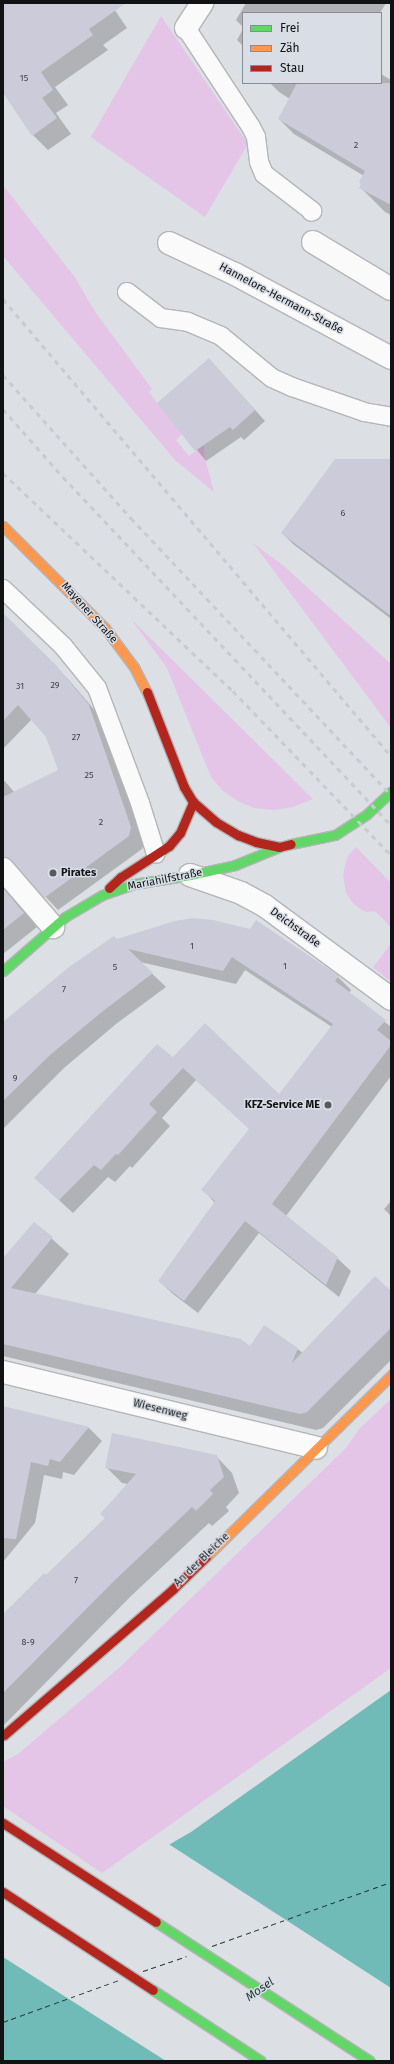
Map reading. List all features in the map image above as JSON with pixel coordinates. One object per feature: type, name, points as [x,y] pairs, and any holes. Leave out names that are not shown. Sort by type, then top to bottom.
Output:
[{"type":"main road","name":"Mayener Straße","points":[[3,526],[50,570],[105,628],[134,667],[151,699],[184,787],[194,802],[216,822],[238,835],[256,842],[279,847],[335,835],[367,814],[391,792]]},
{"type":"main road","points":[[102,895],[121,876],[168,846],[180,833],[194,802]]},
{"type":"main road","name":"Mariahilfstraße","points":[[3,971],[65,917],[102,895],[134,884],[190,875],[235,865],[279,847]]},
{"type":"main road","name":"An der Bleiche","points":[[4,1736],[173,1589],[391,1375]]},
{"type":"main road","points":[[3,1823],[370,2061]]},
{"type":"main road","points":[[3,1892],[261,2061]]},
{"type":"street","points":[[186,28],[202,3]]},
{"type":"street","points":[[313,242],[391,289]]},
{"type":"street","name":"Hannelore-Hermann-Straße","points":[[170,243],[235,274],[391,358]]},
{"type":"street","points":[[3,869],[53,927]]},
{"type":"street","name":"Deichstraße","points":[[190,875],[241,893],[264,906],[391,999]]},
{"type":"street","name":"Wiesenweg","points":[[3,1372],[316,1448]]},
{"type":"lane","points":[[186,28],[251,127],[256,137],[259,162],[264,174],[312,211],[311,212]]},
{"type":"lane","points":[[127,292],[161,318],[188,322],[221,336],[272,378],[292,387],[364,412],[391,417]]},
{"type":"lane","points":[[3,588],[63,646],[97,688],[140,803],[156,854]]},
{"type":"shaded area","points":[[161,16],[248,144],[205,217],[91,137]]},
{"type":"shaded area","points":[[3,185],[74,276],[96,313],[152,389],[149,392],[158,404],[186,430],[176,440],[189,456],[204,445],[204,455],[214,492],[175,460],[3,256]]},
{"type":"shaded area","points":[[253,543],[284,566],[391,664],[391,728]]},
{"type":"shaded area","points":[[131,619],[313,799],[293,807],[274,810],[254,808],[238,801],[223,791],[211,777],[167,668]]},
{"type":"shaded area","points":[[356,847],[391,883],[391,927],[375,911],[366,912],[359,908],[352,902],[346,893],[343,875],[345,865],[348,856]]},
{"type":"shaded area","points":[[391,944],[391,982],[373,967]]},
{"type":"shaded area","points":[[391,1399],[391,1668],[102,1873],[3,1806],[3,1762],[18,1754],[119,1668],[346,1448],[359,1429]]},
{"type":"water","name":"Mosel","points":[[391,1690],[391,2061],[3,2061],[3,1941],[191,1832]]},
{"type":"pier","points":[[167,1843],[391,1988],[391,2061],[166,2061],[3,1957],[3,1939]]},
{"type":"building","points":[[3,3],[126,3],[89,29],[93,35],[41,72],[53,90],[42,98],[57,118],[32,136],[3,93]]},
{"type":"building","points":[[391,83],[391,205],[359,188],[361,184],[359,182],[365,171],[278,119],[296,84]]},
{"type":"building","points":[[209,358],[255,410],[233,430],[230,427],[195,451],[157,403]]},
{"type":"building","points":[[335,459],[391,459],[391,616],[281,533]]},
{"type":"building","points":[[3,613],[55,664],[89,705],[131,827],[129,836],[44,898],[12,861],[3,857],[3,797],[58,770],[46,737],[18,705],[3,721]]},
{"type":"building","points":[[3,888],[24,913],[3,930]]},
{"type":"building","points":[[193,918],[213,920],[250,929],[256,920],[339,976],[335,981],[386,1020],[377,1030],[391,1041],[391,1045],[272,1204],[338,1257],[326,1285],[245,1221],[184,1301],[158,1281],[215,1201],[201,1190],[249,1129],[183,1068],[149,1104],[157,1112],[118,1155],[116,1154],[101,1170],[94,1165],[59,1200],[34,1178],[157,1044],[173,1057],[205,1023],[279,1094],[333,1024],[232,957],[223,971],[128,949],[153,973],[103,1011],[50,1055],[3,1101],[3,1022],[69,967],[114,936],[117,939],[175,921]]},
{"type":"building","points":[[34,1222],[53,1237],[11,1288],[241,1339],[250,1346],[264,1325],[298,1348],[292,1363],[375,1276],[391,1291],[391,1328],[307,1412],[300,1414],[3,1344],[3,1258]]},
{"type":"building","points":[[3,1406],[89,1427],[60,1462],[50,1459],[48,1466],[31,1462],[16,1539],[3,1538]]},
{"type":"building","points":[[112,1433],[217,1455],[224,1477],[210,1490],[213,1494],[196,1511],[192,1507],[114,1581],[3,1693],[3,1614],[44,1573],[46,1575],[105,1518],[100,1514],[136,1474],[105,1468]]},
{"type":"ferry route","points":[[212,1946],[391,1882]]},
{"type":"ferry route","points":[[143,1971],[187,1956]]},
{"type":"ferry route","points":[[3,2022],[119,1980]]},
{"type":"railway","points":[[3,299],[391,756]]},
{"type":"railway","points":[[3,375],[131,518],[391,795]]},
{"type":"railway","points":[[3,409],[63,477],[391,825]]},
{"type":"railway","points":[[3,473],[233,691],[391,855]]},
{"type":"traffic: fast","points":[[291,844],[335,835],[367,814],[391,792]]},
{"type":"traffic: fast","points":[[3,971],[65,917],[102,895],[134,884],[190,875],[235,865],[279,847]]},
{"type":"traffic: fast","points":[[156,1922],[370,2061]]},
{"type":"traffic: fast","points":[[153,1990],[261,2061]]},
{"type":"traffic: slow","points":[[3,526],[105,628],[134,667],[147,692]]},
{"type":"traffic: slow","points":[[206,1557],[391,1375]]},
{"type":"traffic: jam","points":[[147,692],[184,787],[193,802],[216,822],[238,835],[256,842],[279,847],[291,844]]},
{"type":"traffic: jam","points":[[109,888],[121,877],[169,846],[180,833],[193,802]]},
{"type":"traffic: jam","points":[[4,1735],[173,1589],[206,1557]]},
{"type":"traffic: jam","points":[[3,1823],[156,1922]]},
{"type":"traffic: jam","points":[[3,1892],[153,1990]]},
{"type":"place","name":"Pirates","points":[[53,873]]},
{"type":"place","name":"KFZ-Service ME","points":[[328,1105]]}]
